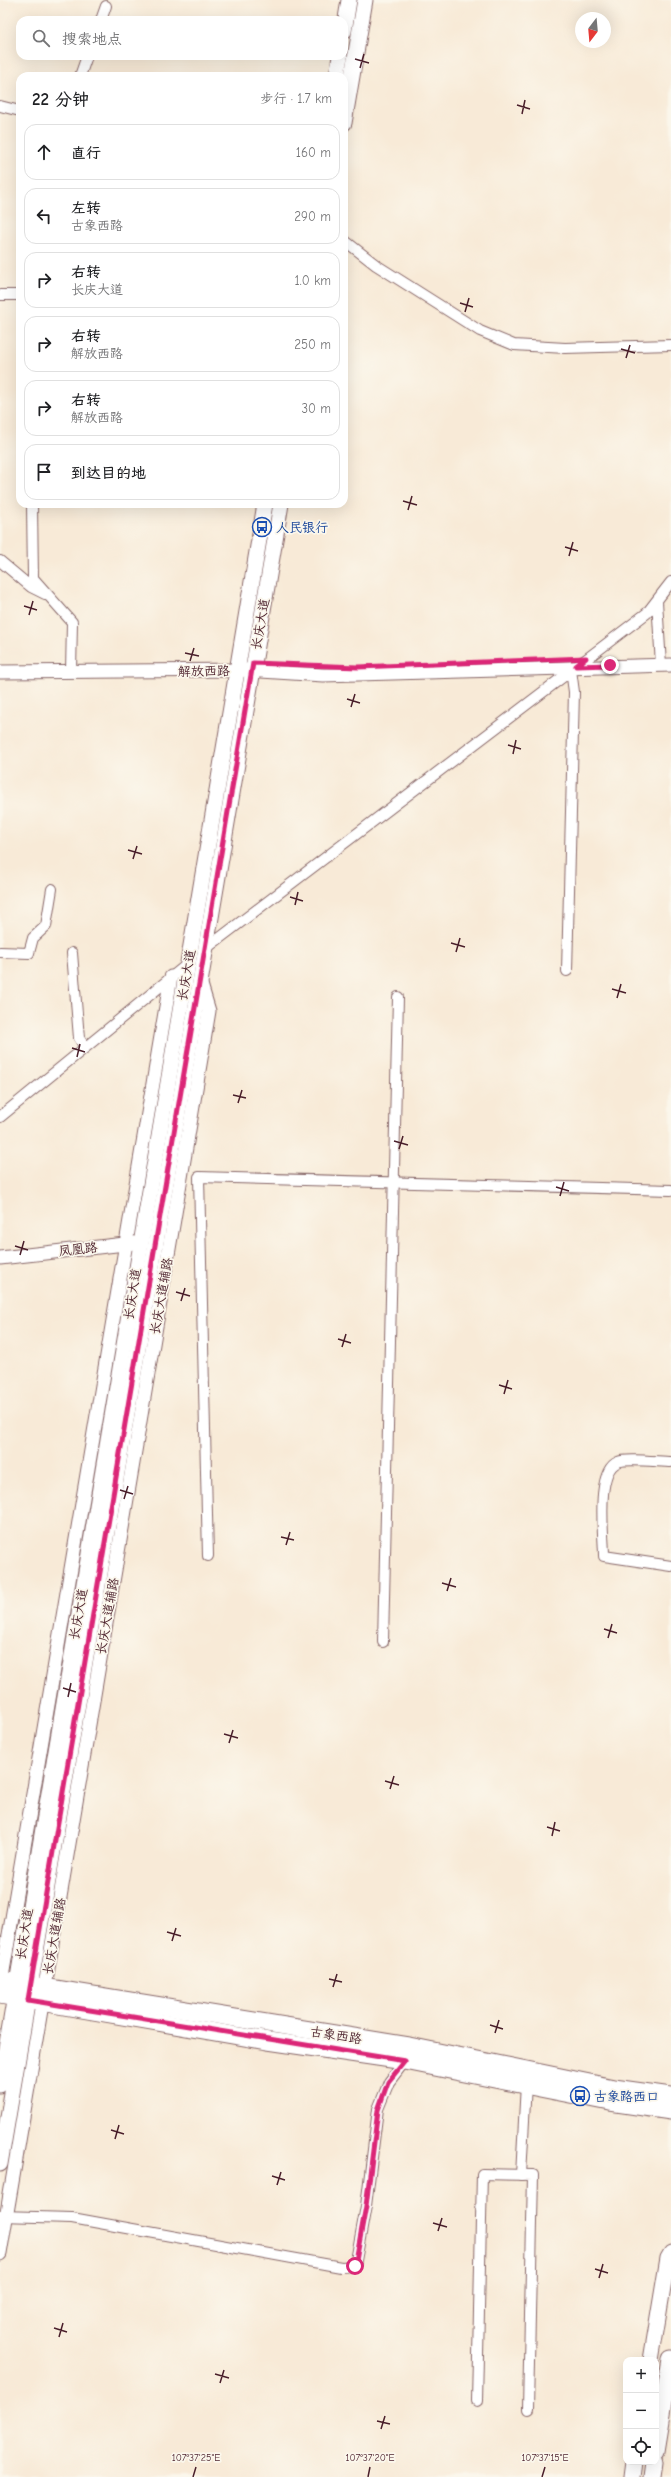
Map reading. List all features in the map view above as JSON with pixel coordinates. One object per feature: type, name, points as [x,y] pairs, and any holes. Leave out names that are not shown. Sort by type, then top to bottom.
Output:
[{"type":"main road","points":[[346,16],[349,0]]},
{"type":"main road","points":[[348,100],[365,0]]},
{"type":"main road","points":[[337,72],[339,60]]},
{"type":"main road","name":"长庆大道","points":[[0,2085],[155,1244],[204,950],[246,667],[265,508]]},
{"type":"main road","name":"长庆大道","points":[[0,2164],[18,1990],[133,1247],[246,667],[280,508]]},
{"type":"main road","name":"古象西路","points":[[18,1990],[405,2061],[610,2102],[671,2111]]},
{"type":"main road","name":"古象西路","points":[[18,1990],[409,2046],[614,2088],[671,2096]]},
{"type":"main road","points":[[652,2357],[668,2258],[671,2253]]},
{"type":"main road","points":[[659,2433],[671,2359]]},
{"type":"main road","points":[[632,2477],[634,2465]]},
{"type":"main road","points":[[652,2477],[654,2465]]},
{"type":"street","points":[[102,16],[106,6]]},
{"type":"street","points":[[81,72],[86,60]]},
{"type":"street","points":[[0,106],[16,110]]},
{"type":"street","points":[[348,243],[376,265],[480,332],[514,346],[565,348],[671,345]]},
{"type":"street","points":[[0,294],[16,295]]},
{"type":"street","points":[[32,508],[33,578],[72,622],[71,668]]},
{"type":"street","points":[[0,561],[31,588],[51,598]]},
{"type":"street","points":[[0,1117],[204,950],[647,613],[671,582]]},
{"type":"street","points":[[657,601],[666,661]]},
{"type":"street","name":"解放西路","points":[[0,672],[71,668],[246,667],[344,675],[666,661]]},
{"type":"street","name":"解放西路","points":[[0,664],[71,668]]},
{"type":"street","points":[[567,971],[574,692],[578,665]]},
{"type":"street","points":[[0,952],[29,953],[33,938],[46,926],[52,889]]},
{"type":"street","points":[[72,953],[79,1038],[86,1047]]},
{"type":"street","points":[[133,1247],[172,977]]},
{"type":"street","name":"长庆大道辅路","points":[[0,2254],[18,1990],[208,1011],[199,978]]},
{"type":"street","points":[[383,1642],[398,997]]},
{"type":"street","points":[[208,1556],[200,1177],[671,1190]]},
{"type":"street","name":"凤凰路","points":[[0,1266],[155,1244]]},
{"type":"street","name":"凤凰路","points":[[0,1258],[133,1247]]},
{"type":"street","points":[[671,1462],[619,1461],[609,1468],[602,1490],[604,1556],[671,1566]]},
{"type":"street","points":[[3,2216],[72,2218],[341,2267],[355,2266],[366,2206],[378,2110],[388,2082],[405,2061]]},
{"type":"street","points":[[521,2175],[526,2084]]},
{"type":"street","points":[[477,2402],[482,2174],[533,2175],[528,2409]]},
{"type":"place","name":"人民银行","points":[[262,527]]},
{"type":"place","name":"古象路西口","points":[[580,2096]]},
{"type":"route","points":[[355,2266],[366,2206],[378,2110],[382,2094],[388,2082],[405,2061],[268,2041],[28,2000],[118,1456],[253,663],[324,667],[358,667],[586,658],[576,666],[610,665]]}]
